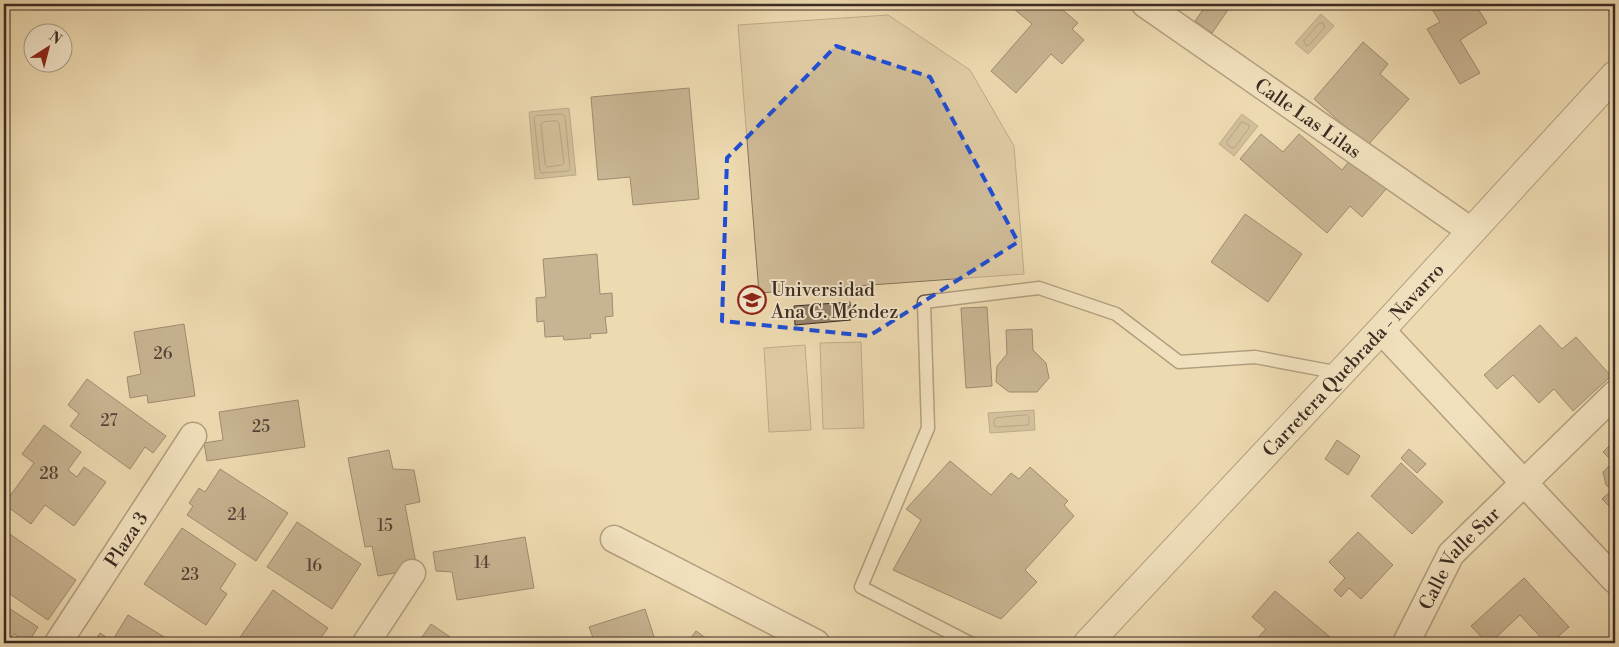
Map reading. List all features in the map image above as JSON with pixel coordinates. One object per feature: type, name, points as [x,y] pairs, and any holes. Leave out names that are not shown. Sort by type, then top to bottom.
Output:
[{"type":"street","name":"Calle Las Lilas","points":[[1145,4],[1471,231]]},
{"type":"street","name":"Carretera Quebrada - Navarro","points":[[1088,643],[1381,330],[1615,75]]},
{"type":"street","points":[[1381,330],[1615,580]]},
{"type":"street","name":"Calle Valle Sur","points":[[1406,643],[1450,554],[1615,394]]},
{"type":"street","name":"Plaza 3","points":[[58,643],[194,436]]},
{"type":"street","points":[[614,539],[816,643]]},
{"type":"street","points":[[366,643],[412,574]]},
{"type":"lane","points":[[970,643],[861,587],[928,428],[924,302],[1039,288],[1116,314],[1179,362],[1255,357],[1340,373]]},
{"type":"highlighted area","points":[[836,46],[930,77],[1018,242],[869,336],[722,321],[727,158]]},
{"type":"shaded area","points":[[888,15],[970,70],[1014,146],[1024,274],[759,293],[738,25]]},
{"type":"shaded area","points":[[861,342],[864,428],[823,429],[820,343]]},
{"type":"shaded area","points":[[805,345],[811,430],[769,432],[764,348]]},
{"type":"water","points":[[1321,14],[1334,26],[1308,54],[1295,43]]},
{"type":"water","points":[[569,108],[576,175],[535,179],[529,112]]},
{"type":"water","points":[[1242,114],[1258,126],[1234,156],[1219,144]]},
{"type":"water","points":[[1034,410],[1035,430],[990,433],[988,413]]},
{"type":"building","points":[[1019,4],[1056,4],[1078,23],[1072,29],[1084,40],[1062,64],[1051,54],[1016,93],[991,71],[1032,24],[1014,9]]},
{"type":"building","points":[[1207,4],[1232,4],[1212,33],[1195,21]]},
{"type":"building","points":[[1441,4],[1475,4],[1487,23],[1460,40],[1480,73],[1460,84],[1427,29],[1440,22],[1432,9]]},
{"type":"building","points":[[1363,42],[1388,64],[1380,74],[1409,99],[1367,146],[1314,99]]},
{"type":"building","points":[[689,88],[699,199],[633,205],[630,177],[598,180],[591,97]]},
{"type":"building","points":[[1261,134],[1283,152],[1299,134],[1342,170],[1351,159],[1386,189],[1362,217],[1350,206],[1327,233],[1240,159]]},
{"type":"building","points":[[1245,214],[1302,254],[1268,302],[1211,262]]},
{"type":"building","points":[[597,254],[600,294],[612,293],[613,316],[605,317],[607,333],[590,334],[591,338],[564,340],[563,336],[545,337],[544,321],[537,322],[536,298],[546,297],[543,259]]},
{"type":"building","points":[[850,302],[851,320],[795,325],[794,306]]},
{"type":"building","points":[[987,307],[992,386],[966,388],[961,308]]},
{"type":"building","points":[[184,324],[195,396],[148,403],[147,395],[130,398],[127,377],[141,374],[134,332]]},
{"type":"building","points":[[1540,325],[1562,349],[1576,337],[1611,376],[1573,411],[1554,389],[1539,403],[1513,375],[1497,389],[1484,375]]},
{"type":"building","points":[[1032,329],[1033,350],[1046,363],[1049,378],[1037,392],[1009,392],[996,382],[997,366],[1007,354],[1006,330]]},
{"type":"building","points":[[87,379],[166,436],[153,453],[145,447],[130,469],[70,426],[79,414],[68,405]]},
{"type":"building","points":[[298,400],[305,447],[207,461],[204,443],[223,440],[219,412]]},
{"type":"building","points":[[44,425],[81,452],[68,470],[77,477],[84,467],[106,482],[74,526],[45,505],[31,524],[4,504],[34,463],[22,454]]},
{"type":"building","points":[[1337,440],[1360,456],[1348,475],[1325,459]]},
{"type":"building","points":[[1615,440],[1615,512],[1602,499],[1612,490],[1606,485],[1603,472],[1613,462],[1603,452]]},
{"type":"building","points":[[1409,449],[1426,464],[1417,473],[1401,458]]},
{"type":"building","points":[[389,450],[393,469],[414,470],[420,502],[405,505],[417,569],[378,576],[372,546],[365,547],[348,458]]},
{"type":"building","points":[[950,461],[991,495],[1011,473],[1019,479],[1030,467],[1068,501],[1064,505],[1074,516],[1025,570],[1037,582],[1001,619],[893,570],[921,520],[906,509]]},
{"type":"building","points":[[1401,463],[1443,502],[1412,534],[1371,496]]},
{"type":"building","points":[[220,469],[288,513],[256,561],[187,515],[193,506],[189,503],[199,488],[205,492]]},
{"type":"building","points":[[297,522],[361,564],[332,609],[267,567]]},
{"type":"building","points":[[182,528],[236,564],[220,589],[227,594],[206,625],[144,584]]},
{"type":"building","points":[[4,530],[76,580],[48,620],[4,590]]},
{"type":"building","points":[[1358,532],[1393,565],[1361,599],[1349,588],[1341,597],[1334,590],[1345,578],[1329,562]]},
{"type":"building","points":[[525,537],[534,588],[457,600],[452,572],[436,571],[433,552]]},
{"type":"building","points":[[1524,578],[1569,627],[1551,643],[1546,643],[1520,615],[1490,643],[1487,643],[1471,626]]},
{"type":"building","points":[[273,590],[328,628],[317,643],[236,643]]},
{"type":"building","points":[[1275,591],[1330,637],[1325,643],[1253,643],[1266,629],[1252,617]]},
{"type":"building","points":[[4,605],[38,627],[28,643],[14,634],[7,643],[4,643]]},
{"type":"building","points":[[645,609],[656,643],[595,643],[589,627]]},
{"type":"building","points":[[128,615],[174,643],[94,643],[100,633],[112,641]]},
{"type":"building","points":[[431,624],[459,643],[418,643]]},
{"type":"building","points":[[696,631],[713,643],[687,643]]},
{"type":"place","name":"Universidad Ana G. Méndez","points":[[752,300]]}]
